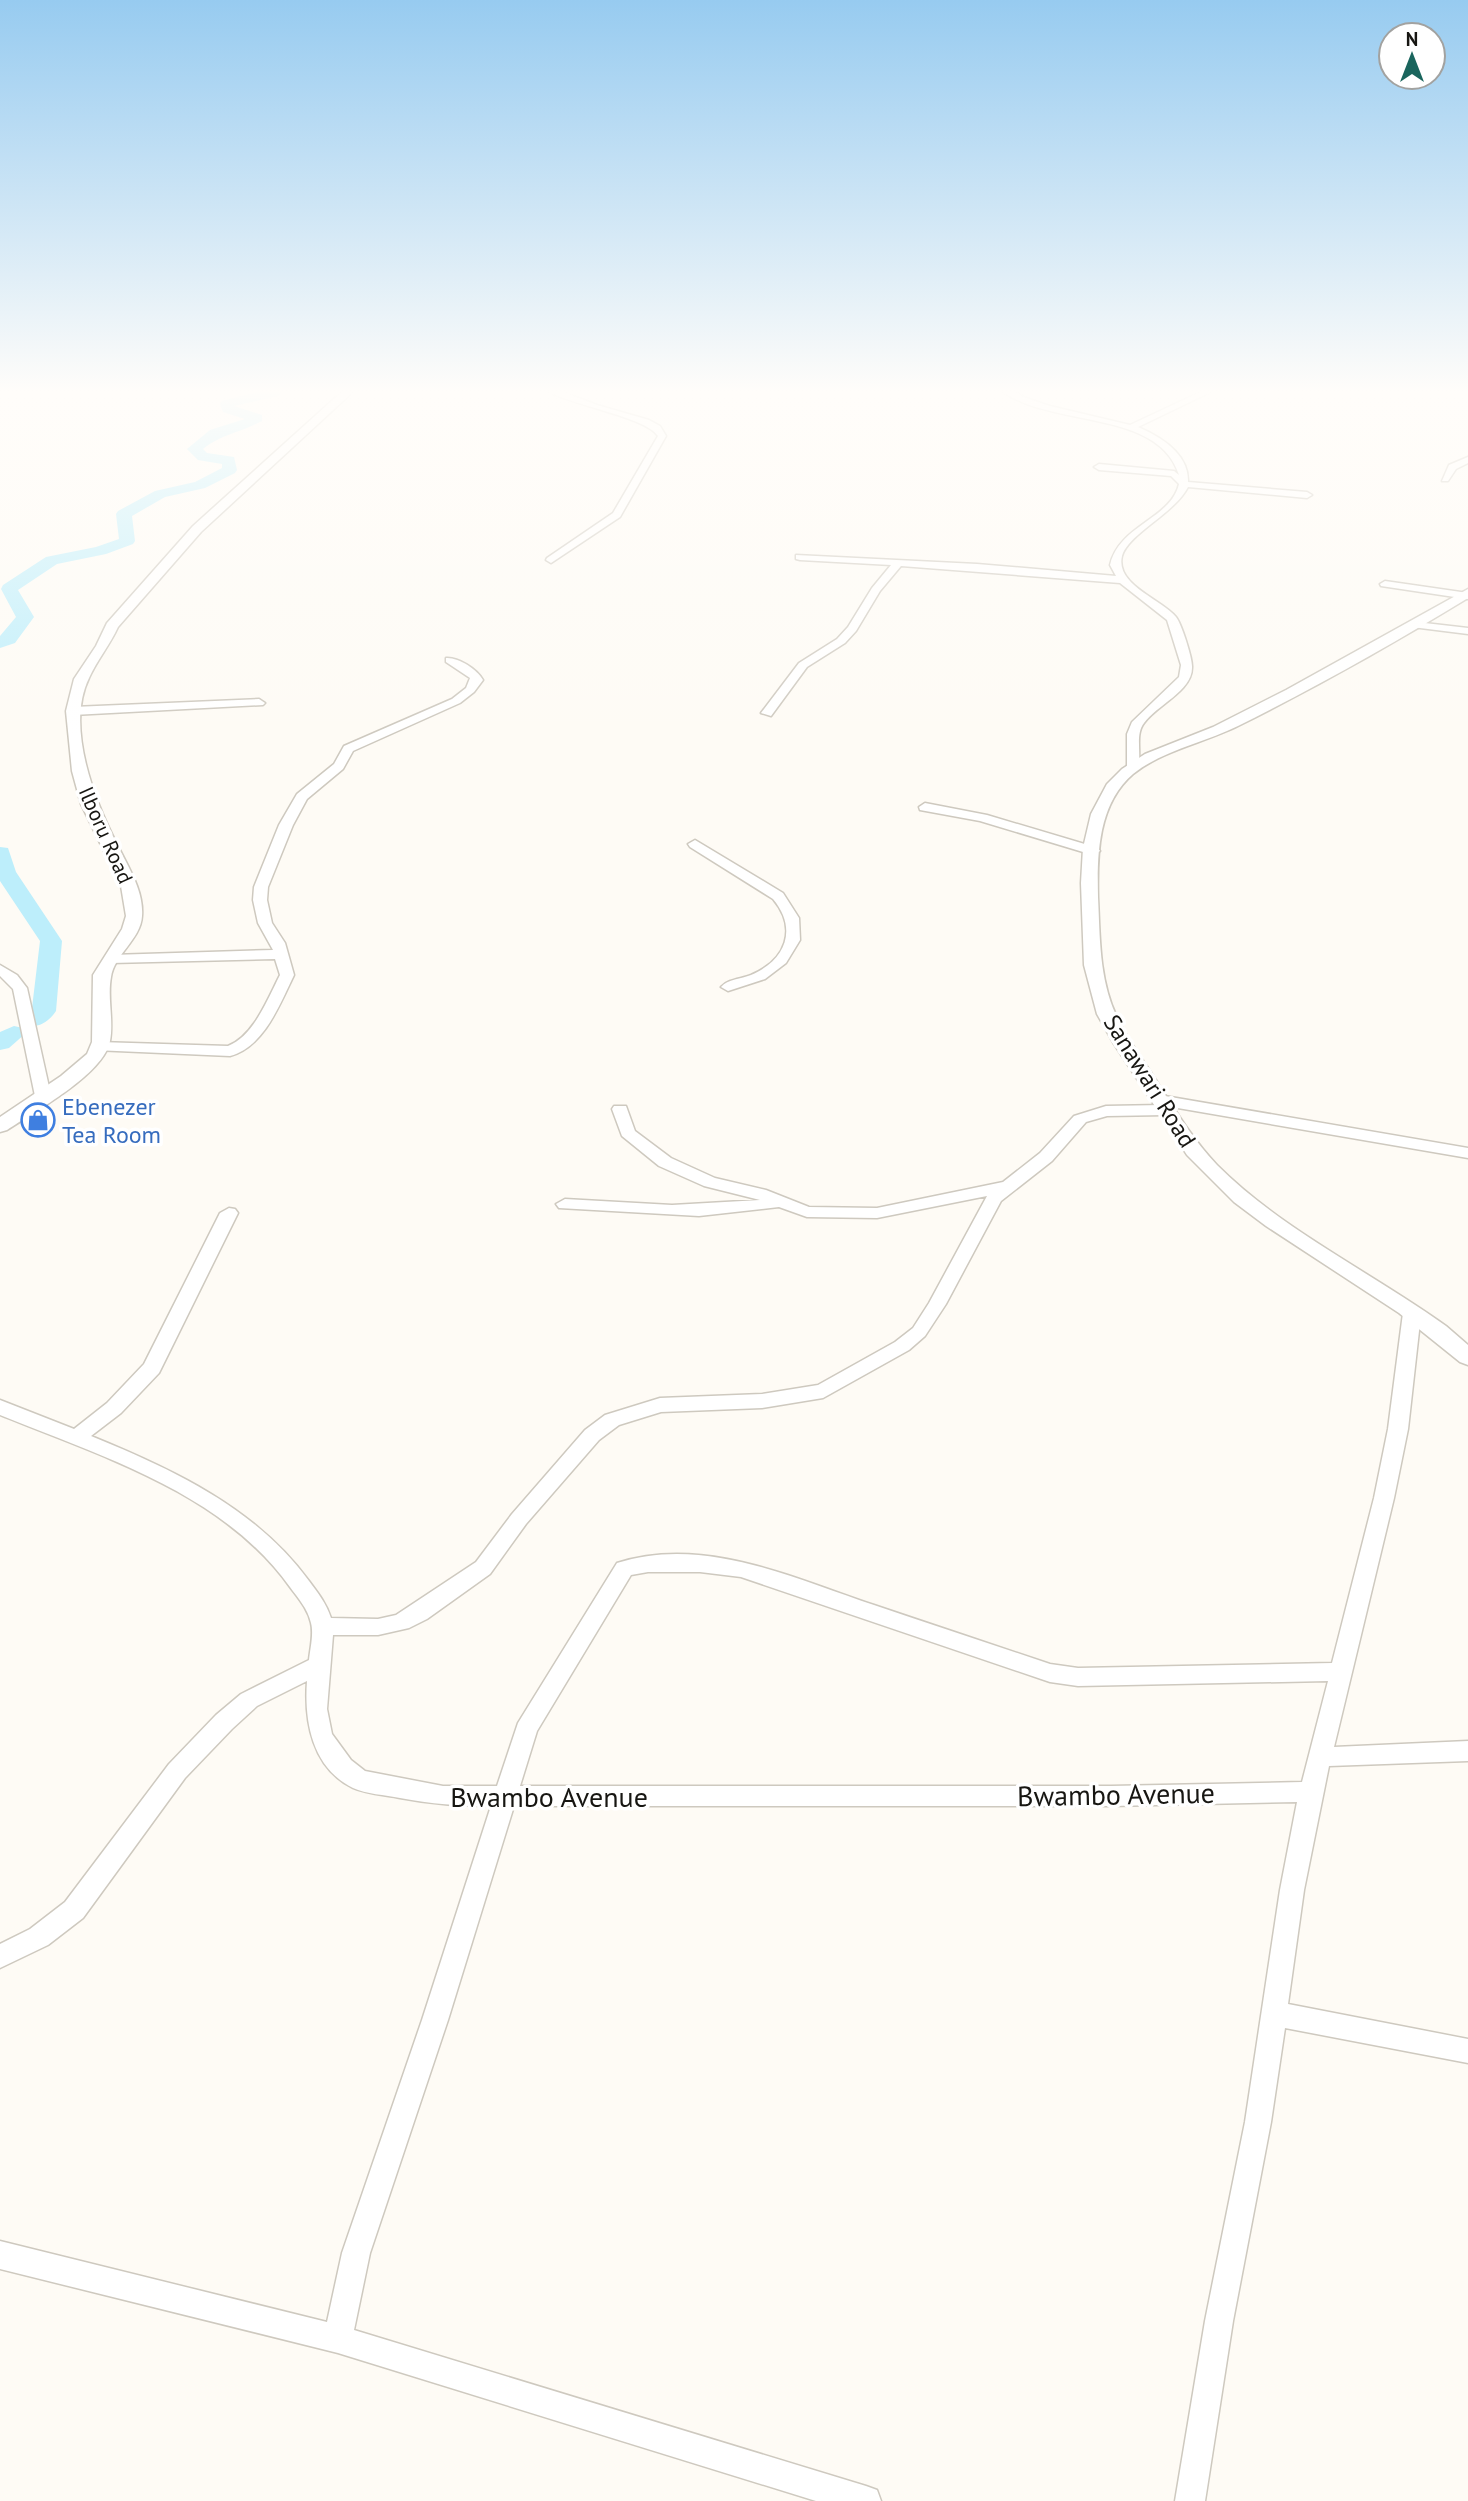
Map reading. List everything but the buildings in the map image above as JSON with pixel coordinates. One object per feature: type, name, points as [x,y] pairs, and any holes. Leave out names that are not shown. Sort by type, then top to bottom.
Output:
[{"type":"street","name":"Ilboru Road","points":[[99,1047],[102,1024],[100,985],[111,958],[130,929],[134,902],[89,804],[75,750],[73,710],[78,688],[112,626],[223,505]]},
{"type":"street","points":[[551,560],[617,515],[623,505]]},
{"type":"street","points":[[1133,767],[1133,734],[1138,722],[1185,678],[1187,665],[1171,620],[1123,580],[1117,574],[1115,565],[1123,547],[1140,528],[1175,505]]},
{"type":"street","points":[[800,557],[977,567],[1123,580]]},
{"type":"street","points":[[767,713],[803,665],[841,641],[852,629],[876,590],[897,564]]},
{"type":"street","points":[[1385,584],[1467,595]]},
{"type":"street","name":"Sanawari Road","points":[[1467,595],[1229,725],[1133,767],[1112,788],[1100,809],[1095,827],[1090,896],[1097,987],[1114,1029],[1199,1157],[1224,1182],[1329,1259],[1412,1312],[1468,1357]]},
{"type":"street","points":[[1416,625],[1468,631]]},
{"type":"street","points":[[0,1126],[89,1063],[99,1047],[237,1050],[246,1044],[287,975],[282,954],[265,923],[260,900],[261,887],[286,825],[307,792],[339,766],[348,750],[377,734],[456,701],[470,690],[477,680],[475,676],[450,660]]},
{"type":"street","points":[[73,710],[258,703]]},
{"type":"street","points":[[925,807],[982,818],[1093,851]]},
{"type":"street","points":[[695,844],[778,896],[788,906],[795,923],[794,942],[779,962],[760,976],[728,987]]},
{"type":"street","points":[[111,958],[282,954]]},
{"type":"street","points":[[0,969],[20,988],[43,1096]]},
{"type":"street","points":[[0,1407],[119,1454],[178,1483],[254,1535],[288,1568],[317,1608],[323,1626],[378,1627],[401,1622],[419,1613],[483,1568],[528,1509],[592,1436],[612,1420],[660,1405],[762,1401],[823,1391],[902,1346],[919,1332],[937,1304],[994,1198],[1046,1157],[1085,1116],[1163,1105],[1468,1153]]},
{"type":"street","points":[[621,1109],[628,1133],[665,1162],[710,1182],[760,1194],[807,1212],[877,1213],[1009,1186]]},
{"type":"street","points":[[565,1204],[689,1211],[759,1207],[780,1202]]},
{"type":"street","points":[[76,1438],[114,1408],[152,1368],[229,1213]]},
{"type":"street","points":[[1190,2501],[1219,2321],[1258,2122],[1292,1890],[1311,1792],[1342,1672],[1398,1429],[1412,1312]]},
{"type":"street","points":[[338,2339],[356,2253],[435,2020],[507,1797],[520,1748],[536,1711],[624,1569],[631,1565],[724,1565],[742,1569],[1050,1673],[1098,1679],[1342,1672]]},
{"type":"street","name":"Bwambo Avenue","points":[[323,1626],[316,1709],[321,1736],[343,1767],[359,1780],[443,1797],[1111,1796],[1311,1792]]},
{"type":"street","points":[[0,1957],[39,1937],[74,1910],[177,1771],[224,1722],[249,1700],[318,1666]]},
{"type":"street","points":[[1321,1758],[1468,1751]]},
{"type":"street","points":[[1275,2014],[1468,2050]]},
{"type":"street","points":[[0,2255],[338,2339],[866,2501]]},
{"type":"waterway","points":[[0,643],[9,639],[25,617],[9,589],[52,560],[100,551],[127,541],[124,514],[141,505]]},
{"type":"waterway","points":[[0,853],[5,872],[51,941],[44,1011],[32,1020]]},
{"type":"waterway","points":[[0,1043],[14,1033]]},
{"type":"place","name":"Ebenezer Tea Room","points":[[38,1120]]}]
